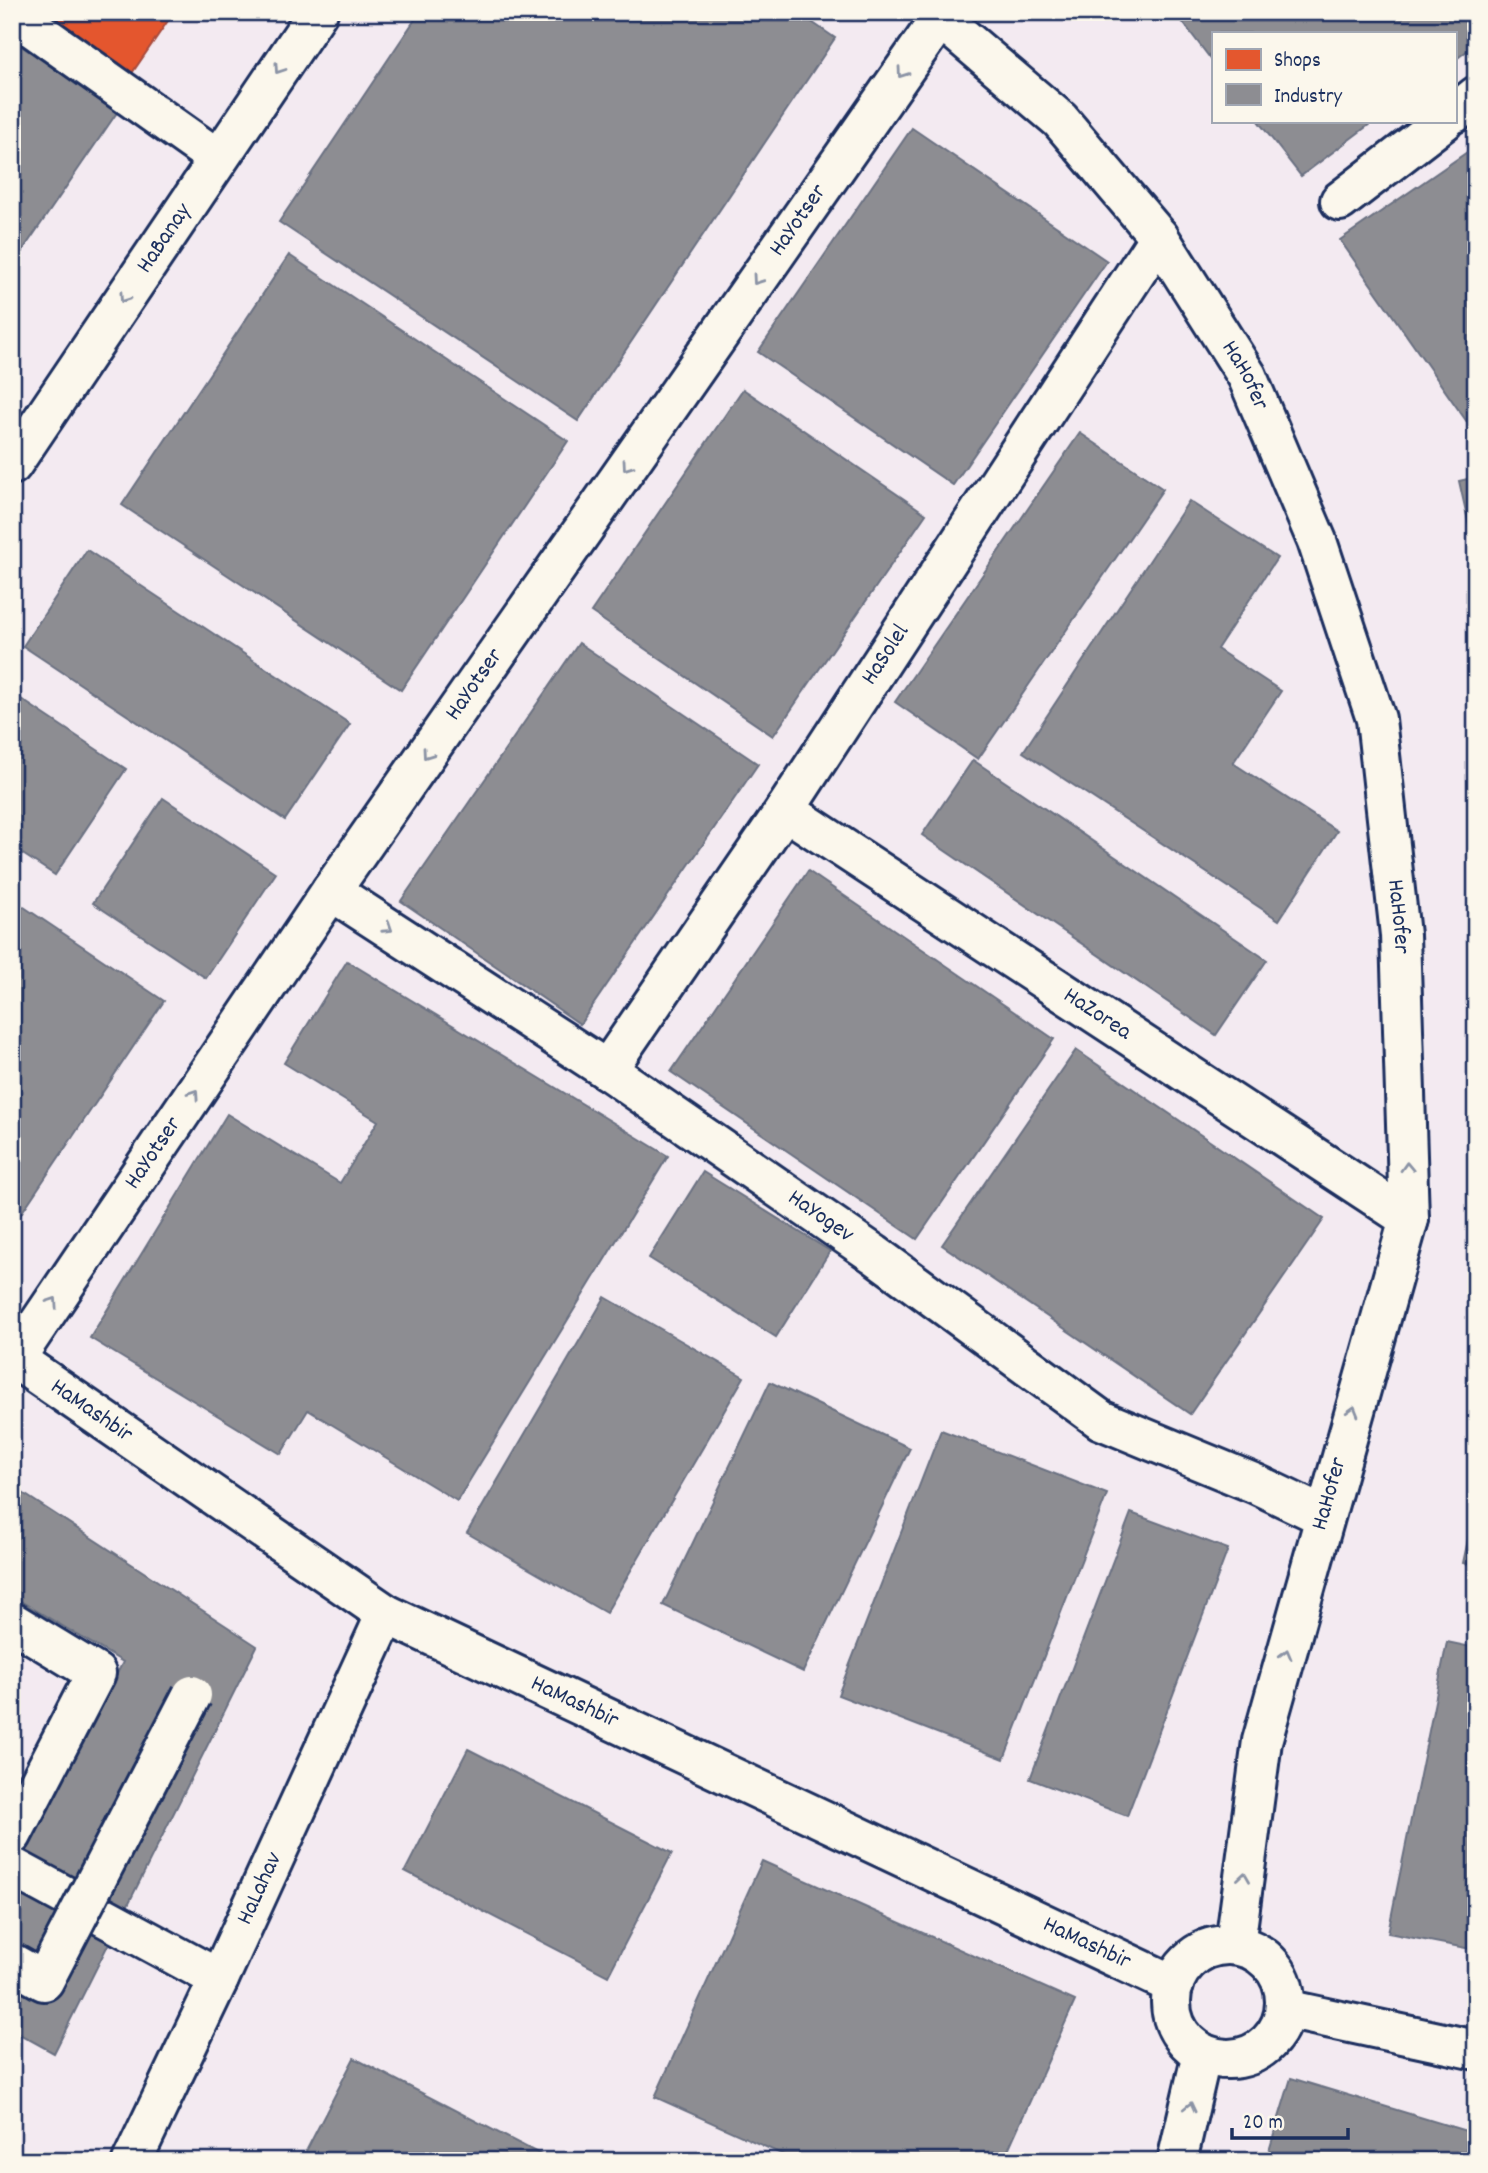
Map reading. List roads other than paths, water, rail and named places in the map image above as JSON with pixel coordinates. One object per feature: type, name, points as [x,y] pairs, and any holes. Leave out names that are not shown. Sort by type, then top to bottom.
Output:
[{"type":"street","name":"HaBanay","points":[[12,465],[318,12]]},
{"type":"street","points":[[12,13],[218,159]]},
{"type":"street","name":"HaHofer","points":[[937,15],[1060,120],[1159,237],[1247,376],[1317,541],[1376,719],[1401,935],[1409,1219],[1323,1516],[1262,1741],[1235,1945]]},
{"type":"street","name":"HaYotser","points":[[13,1358],[331,891],[937,15]]},
{"type":"street","points":[[1456,112],[1476,96]]},
{"type":"street","points":[[1340,201],[1443,122]]},
{"type":"street","name":"HaSolel","points":[[607,1070],[785,810],[1159,237]]},
{"type":"street","name":"HaZorea","points":[[785,810],[1409,1219]]},
{"type":"street","name":"HaYogev","points":[[331,891],[607,1070],[874,1254],[1101,1420],[1256,1484],[1323,1516]]},
{"type":"street","name":"HaMashbir","points":[[13,1358],[386,1614],[1174,1985]]},
{"type":"street","name":"HaLahav","points":[[132,2161],[219,1979],[386,1614]]},
{"type":"street","points":[[12,1622],[96,1673],[12,1835]]},
{"type":"street","points":[[12,1963],[44,1981],[192,1695]]},
{"type":"street","points":[[12,1867],[219,1979]]},
{"type":"street","points":[[1235,1945],[1252,1950],[1268,1960],[1279,1974],[1285,1991],[1285,2009],[1280,2026],[1271,2041],[1256,2052],[1239,2058],[1221,2059],[1202,2053],[1186,2041],[1175,2024],[1171,2005],[1174,1985],[1182,1967],[1197,1954],[1215,1946],[1235,1945]]},
{"type":"street","points":[[1285,2009],[1476,2050]]},
{"type":"street","points":[[1177,2161],[1202,2053]]}]
